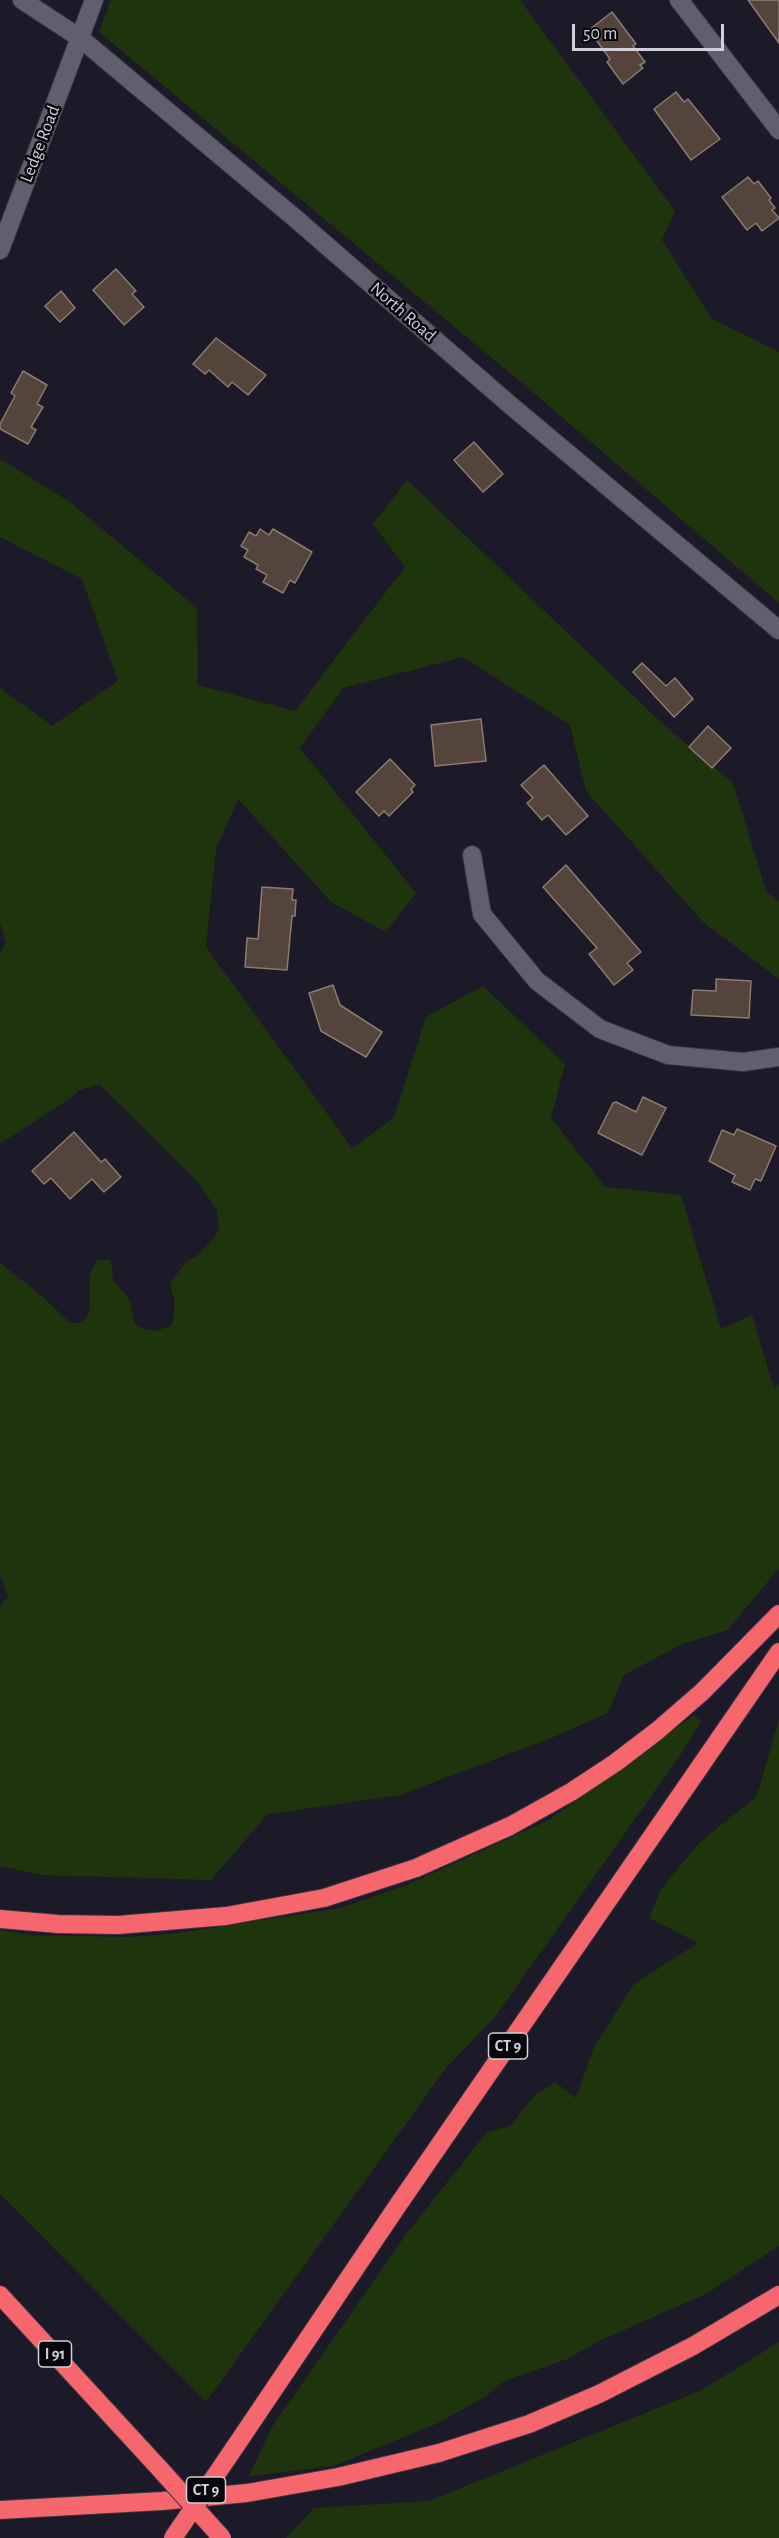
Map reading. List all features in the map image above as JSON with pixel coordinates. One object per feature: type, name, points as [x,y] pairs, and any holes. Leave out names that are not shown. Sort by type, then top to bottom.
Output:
[{"type":"highway","points":[[0,1919],[58,1924],[118,1925],[226,1917],[324,1898],[416,1868],[510,1826],[571,1792],[615,1763],[702,1692],[779,1614]]},
{"type":"highway","name":"CT 9","points":[[173,2538],[396,2208],[779,1652]]},
{"type":"highway","name":"I 91","points":[[0,2295],[222,2538]]},
{"type":"highway","points":[[0,2510],[162,2501],[247,2493],[338,2477],[439,2453],[529,2424],[599,2394],[693,2346],[779,2295]]},
{"type":"highway","points":[[160,2469],[204,2538]]},
{"type":"street","name":"North Road","points":[[22,0],[81,38],[296,219],[509,404],[779,630]]},
{"type":"street","name":"Ledge Road","points":[[0,250],[94,0]]},
{"type":"street","points":[[679,0],[779,130]]},
{"type":"street","points":[[472,855],[482,914],[537,981],[600,1029],[668,1055],[743,1062],[779,1057]]},
{"type":"green space","points":[[111,0],[520,0],[675,211],[662,240],[712,319],[779,352],[779,603],[522,383],[99,32]]},
{"type":"green space","points":[[0,459],[70,502],[197,608],[198,685],[295,711],[405,567],[373,524],[407,480],[663,724],[733,783],[766,891],[779,902],[779,979],[703,922],[586,791],[570,725],[463,657],[343,688],[300,748],[416,893],[386,932],[331,902],[238,799],[216,849],[206,947],[352,1148],[394,1118],[426,1017],[483,986],[565,1064],[551,1118],[605,1187],[681,1195],[721,1329],[752,1315],[774,1388],[779,1384],[779,1568],[728,1630],[682,1644],[624,1675],[608,1713],[549,1739],[400,1795],[268,1814],[211,1880],[42,1875],[0,1866],[0,1606],[8,1596],[0,1574],[0,1263],[42,1296],[70,1323],[78,1323],[84,1320],[89,1313],[90,1274],[97,1260],[111,1261],[113,1280],[129,1299],[134,1322],[143,1329],[155,1331],[171,1326],[173,1322],[175,1303],[170,1283],[185,1263],[198,1255],[214,1238],[219,1228],[217,1210],[195,1179],[99,1084],[80,1090],[0,1144],[0,953],[6,943],[0,923],[0,688],[52,726],[118,681],[82,579],[0,537]]},
{"type":"green space","points":[[694,1715],[701,1722],[681,1754],[495,2017],[446,2068],[206,2402],[0,2194],[0,1930],[33,1935],[128,1937],[178,1933],[340,1908],[407,1885],[549,1820]]},
{"type":"green space","points":[[779,1719],[779,2246],[706,2294],[601,2340],[567,2359],[504,2381],[485,2397],[436,2424],[333,2466],[249,2476],[272,2427],[407,2233],[487,2132],[510,2126],[535,2095],[555,2082],[576,2098],[594,2047],[634,1984],[698,1943],[649,1918],[661,1889],[700,1842],[757,1796]]},
{"type":"green space","points":[[779,2342],[779,2538],[286,2538],[314,2508],[429,2501],[702,2390]]},
{"type":"building","points":[[748,0],[779,0],[779,43]]},
{"type":"building","points":[[612,12],[636,44],[633,46],[645,62],[640,65],[643,68],[623,84],[607,62],[610,59],[589,30]]},
{"type":"building","points":[[676,92],[684,102],[688,99],[720,139],[691,160],[654,109]]},
{"type":"building","points":[[748,177],[754,184],[758,181],[771,198],[769,200],[775,208],[772,210],[779,218],[762,231],[756,223],[747,230],[722,197]]},
{"type":"building","points":[[116,269],[136,291],[132,294],[144,307],[124,325],[93,290]]},
{"type":"building","points":[[61,291],[75,308],[60,322],[45,306]]},
{"type":"building","points":[[216,338],[266,375],[248,395],[232,382],[228,387],[209,370],[205,374],[193,364]]},
{"type":"building","points":[[23,371],[47,385],[37,404],[43,407],[31,427],[36,430],[28,444],[0,429],[0,424],[15,396],[11,393]]},
{"type":"building","points":[[474,442],[503,474],[483,492],[454,460]]},
{"type":"building","points":[[260,529],[269,535],[273,529],[312,552],[295,583],[290,580],[283,593],[263,582],[267,575],[256,569],[258,565],[244,557],[248,550],[241,546],[249,532],[256,536]]},
{"type":"building","points":[[642,663],[666,686],[675,678],[693,699],[674,717],[633,672]]},
{"type":"building","points":[[481,719],[486,761],[435,766],[431,725]]},
{"type":"building","points":[[708,726],[731,748],[712,768],[689,747]]},
{"type":"building","points":[[390,759],[415,785],[411,789],[413,792],[389,816],[384,811],[379,816],[356,792]]},
{"type":"building","points":[[544,765],[588,816],[566,835],[548,815],[542,820],[527,803],[533,798],[521,785]]},
{"type":"building","points":[[566,865],[641,952],[627,963],[633,970],[614,985],[589,954],[597,948],[543,887]]},
{"type":"building","points":[[262,887],[293,889],[292,900],[296,900],[295,916],[292,916],[287,970],[245,967],[247,938],[258,939]]},
{"type":"building","points":[[716,979],[751,981],[749,1018],[691,1015],[693,990],[716,991]]},
{"type":"building","points":[[333,985],[340,1005],[382,1032],[366,1057],[321,1031],[309,993]]},
{"type":"building","points":[[643,1097],[666,1108],[642,1155],[598,1133],[613,1103],[616,1102],[636,1112]]},
{"type":"building","points":[[737,1129],[776,1146],[761,1181],[755,1179],[750,1190],[732,1182],[735,1175],[709,1161],[722,1130],[734,1135]]},
{"type":"building","points":[[74,1132],[101,1162],[105,1159],[121,1177],[104,1192],[92,1179],[70,1199],[51,1178],[44,1184],[32,1171]]}]
